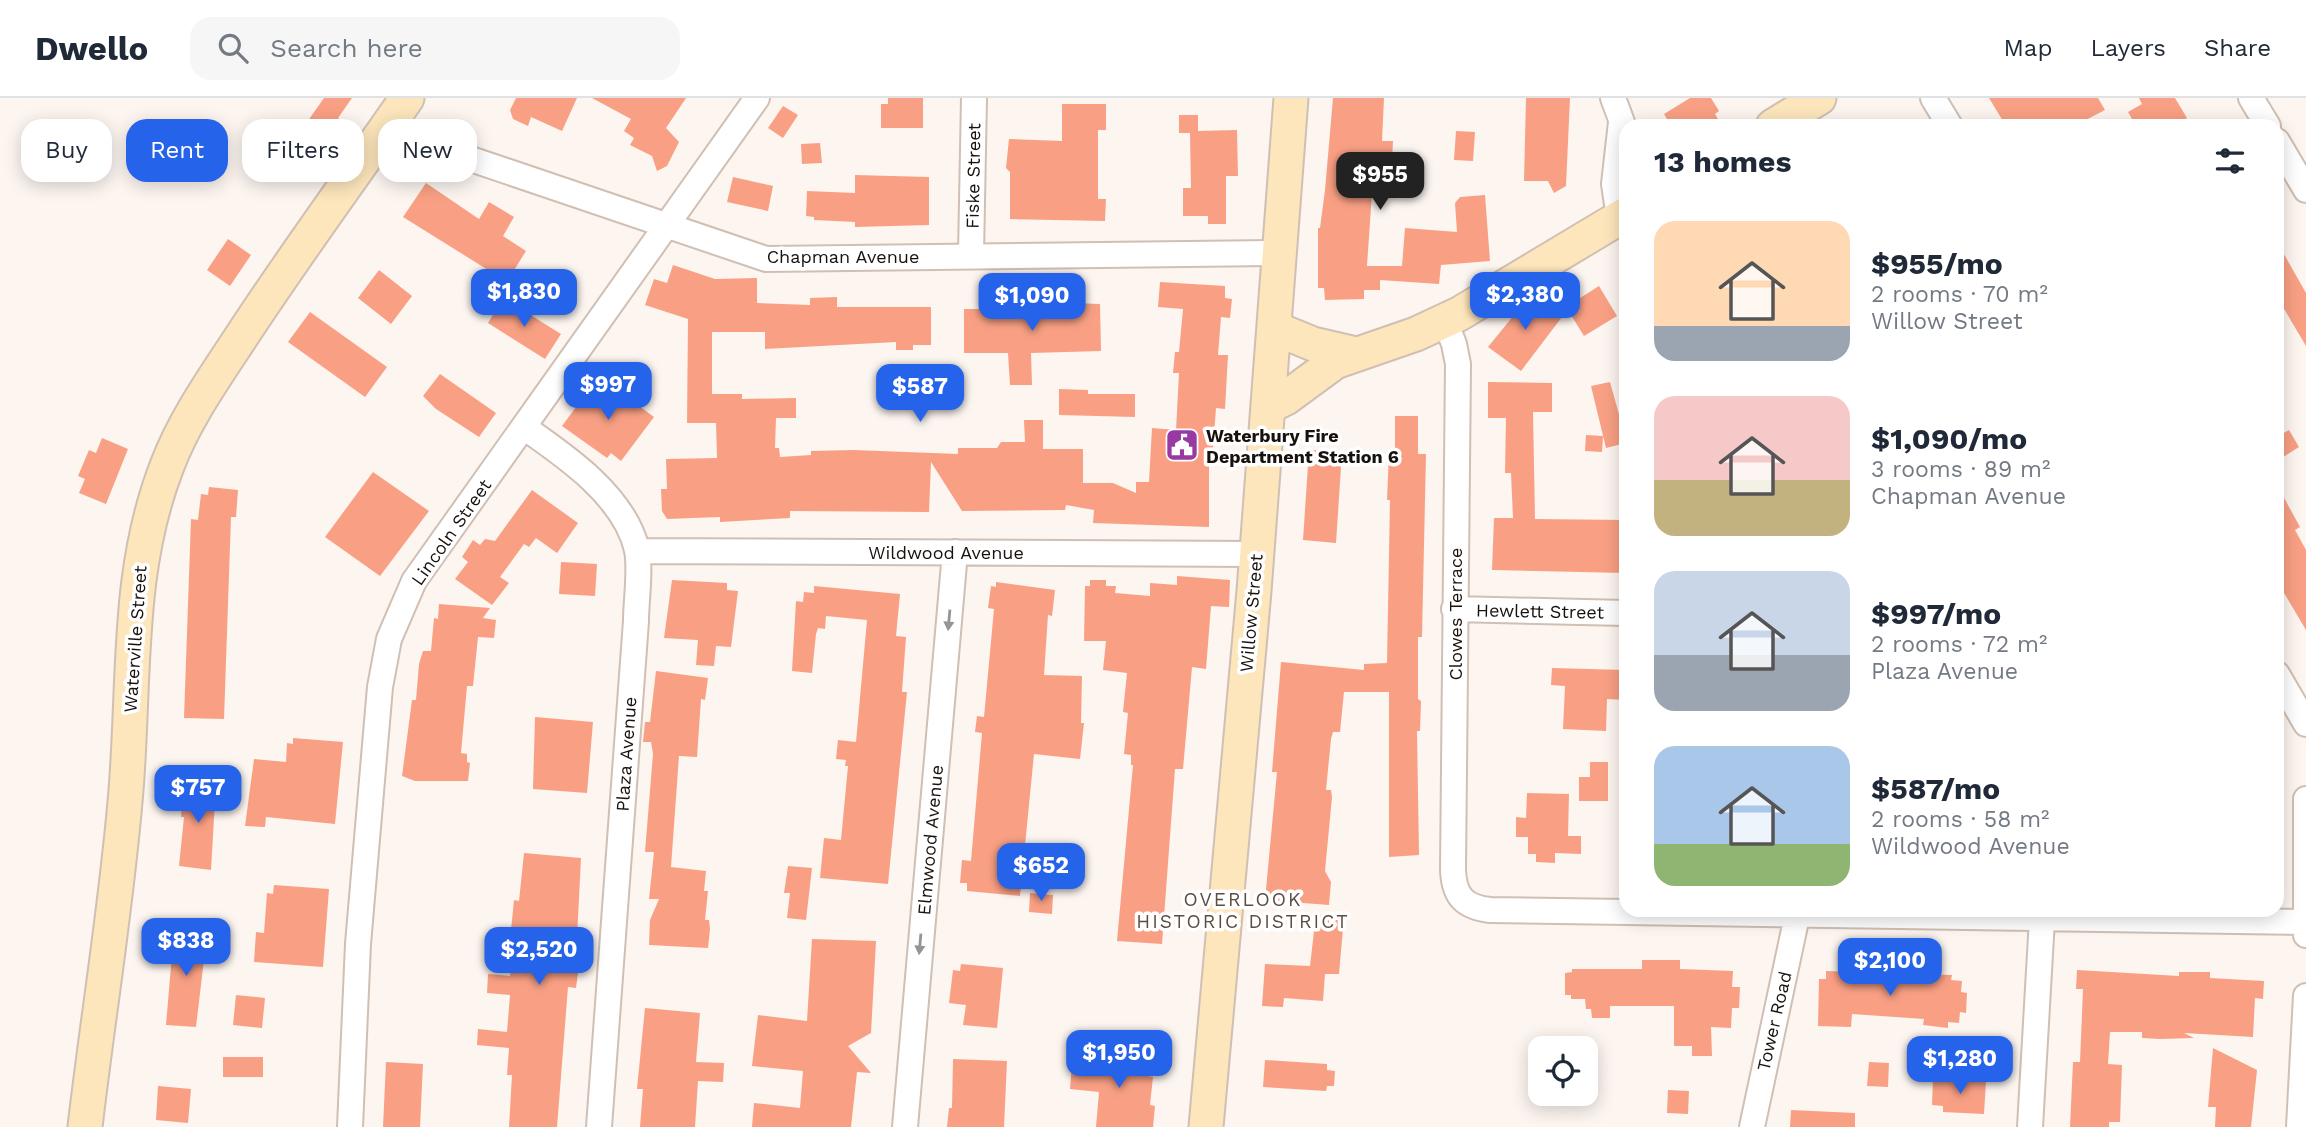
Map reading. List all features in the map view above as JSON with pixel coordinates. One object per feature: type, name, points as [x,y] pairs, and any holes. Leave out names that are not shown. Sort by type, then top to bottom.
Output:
[{"type":"street","name":"Waterville Street","points":[[393,119],[407,98]]},
{"type":"street","name":"Lincoln Street","points":[[350,1127],[359,931],[380,687],[389,639],[414,581],[757,98]]},
{"type":"street","name":"Fiske Street","points":[[971,254],[974,98]]},
{"type":"street","name":"Willow Street","points":[[1206,1127],[1256,554],[1291,98]]},
{"type":"street","points":[[1613,98],[1621,119]]},
{"type":"street","points":[[1784,119],[1819,98]]},
{"type":"street","points":[[1933,98],[1946,119]]},
{"type":"street","points":[[2251,98],[2264,119]]},
{"type":"street","name":"Waterville Street","points":[[85,1127],[119,869],[128,757],[135,597],[149,518],[168,462],[197,407],[252,320],[378,140]]},
{"type":"street","points":[[2284,153],[2306,190]]},
{"type":"street","points":[[1619,156],[1614,184],[1619,204]]},
{"type":"street","name":"Chapman Avenue","points":[[477,162],[766,259],[971,254],[1280,253]]},
{"type":"street","points":[[1268,407],[1286,398],[1325,368],[1445,321],[1619,218]]},
{"type":"street","name":"Clowes Terrace","points":[[1445,321],[1458,364],[1454,609],[1455,889],[1467,905],[1490,910],[1619,913]]},
{"type":"street","points":[[1274,328],[1313,344],[1356,354]]},
{"type":"street","name":"Plaza Avenue","points":[[525,428],[566,457],[604,495],[625,521],[637,551],[636,621],[599,1127]]},
{"type":"street","name":"Wildwood Avenue","points":[[637,551],[1256,554]]},
{"type":"street","name":"Elmwood Avenue","points":[[905,1127],[955,552]]},
{"type":"street","name":"Hewlett Street","points":[[1454,609],[1619,613]]},
{"type":"street","points":[[2284,686],[2306,724]]},
{"type":"street","points":[[1879,917],[2306,926],[2306,799]]},
{"type":"street","name":"Tower Road","points":[[1752,1127],[1797,917]]},
{"type":"street","points":[[2030,1127],[2042,919]]},
{"type":"street","points":[[2299,1127],[2306,996]]},
{"type":"building","points":[[324,98],[352,98],[339,119],[309,119]]},
{"type":"building","points":[[516,98],[577,98],[562,131],[531,117],[528,126],[513,119],[510,110]]},
{"type":"building","points":[[592,98],[686,98],[666,128],[679,142],[667,166],[657,171],[652,156],[630,145],[634,138],[624,131],[631,119]]},
{"type":"building","points":[[888,98],[923,98],[923,128],[881,128],[881,104],[888,104]]},
{"type":"building","points":[[1333,98],[1384,98],[1382,141],[1393,141],[1391,179],[1373,178],[1367,266],[1402,266],[1405,228],[1457,232],[1455,203],[1460,197],[1485,195],[1490,261],[1441,265],[1439,284],[1380,280],[1380,290],[1364,290],[1364,299],[1325,300],[1324,288],[1318,288],[1318,228],[1325,190]]},
{"type":"building","points":[[1526,98],[1570,98],[1566,186],[1554,193],[1548,181],[1524,181]]},
{"type":"building","points":[[1690,98],[1711,98],[1719,111],[1715,114],[1718,119],[1667,119],[1664,114]]},
{"type":"building","points":[[1989,98],[2098,98],[2105,110],[2088,119],[2002,119]]},
{"type":"building","points":[[2139,98],[2175,98],[2187,118],[2132,119],[2128,112],[2142,104]]},
{"type":"building","points":[[1062,104],[1106,104],[1106,130],[1098,130],[1098,199],[1106,199],[1105,221],[1010,219],[1010,172],[1006,168],[1009,139],[1062,141]]},
{"type":"building","points":[[783,106],[798,115],[783,138],[768,128]]},
{"type":"building","points":[[1179,115],[1198,115],[1198,131],[1237,130],[1238,176],[1226,176],[1226,224],[1208,224],[1208,216],[1183,216],[1183,188],[1191,188],[1190,133],[1179,133]]},
{"type":"building","points":[[1456,131],[1475,132],[1473,161],[1454,160]]},
{"type":"building","points":[[820,143],[822,163],[802,164],[801,144]]},
{"type":"building","points":[[855,175],[929,177],[929,225],[855,227],[855,222],[814,220],[814,217],[806,216],[807,191],[855,193]]},
{"type":"building","points":[[733,177],[773,186],[768,211],[727,202]]},
{"type":"building","points":[[426,183],[479,219],[489,202],[514,217],[503,236],[526,251],[501,291],[483,279],[488,270],[403,217]]},
{"type":"building","points":[[228,239],[251,255],[230,286],[207,270]]},
{"type":"building","points":[[2284,254],[2306,293],[2306,346],[2284,309]]},
{"type":"building","points":[[673,265],[715,279],[757,278],[757,303],[810,305],[810,298],[837,297],[837,307],[931,307],[931,345],[913,345],[913,350],[896,350],[896,342],[765,349],[765,332],[712,332],[712,394],[742,394],[742,399],[796,398],[796,418],[776,418],[775,448],[779,448],[780,457],[811,455],[811,451],[854,450],[958,454],[958,448],[997,448],[1001,442],[1025,442],[1024,420],[1043,420],[1043,449],[1083,449],[1083,483],[1113,483],[1136,493],[1136,482],[1149,482],[1152,428],[1176,430],[1179,373],[1173,373],[1175,352],[1179,352],[1183,309],[1158,307],[1160,282],[1225,286],[1225,298],[1232,299],[1230,318],[1221,317],[1218,355],[1228,355],[1225,409],[1216,408],[1212,462],[1209,462],[1209,527],[1093,523],[1094,510],[1066,505],[1065,510],[962,511],[931,462],[929,512],[790,511],[790,518],[720,522],[720,517],[667,519],[662,511],[661,489],[667,489],[666,459],[717,458],[716,423],[687,423],[688,319],[645,305],[654,279],[667,283]]},
{"type":"building","points":[[379,270],[412,296],[391,324],[358,298]]},
{"type":"building","points":[[1599,286],[1617,316],[1584,336],[1566,307]]},
{"type":"building","points":[[1532,293],[1562,317],[1521,371],[1488,347]]},
{"type":"building","points":[[503,298],[561,334],[545,359],[488,323]]},
{"type":"building","points":[[1027,303],[1100,304],[1101,351],[1031,353],[1032,385],[1010,385],[1008,353],[964,353],[964,309],[1017,309]]},
{"type":"building","points":[[310,312],[387,367],[365,397],[288,342]]},
{"type":"building","points":[[440,374],[496,413],[479,437],[436,409],[423,396]]},
{"type":"building","points":[[596,380],[622,399],[623,394],[654,417],[621,461],[611,453],[607,458],[562,426]]},
{"type":"building","points":[[1488,382],[1552,383],[1552,412],[1533,412],[1535,519],[1619,520],[1619,573],[1492,570],[1494,518],[1513,518],[1511,473],[1505,473],[1506,418],[1488,418]]},
{"type":"building","points":[[1610,382],[1619,414],[1619,445],[1606,448],[1591,386]]},
{"type":"building","points":[[1059,389],[1088,390],[1088,394],[1135,394],[1135,417],[1059,415]]},
{"type":"building","points":[[1395,416],[1418,416],[1418,454],[1426,454],[1422,637],[1418,637],[1418,699],[1421,701],[1420,731],[1417,731],[1419,855],[1389,857],[1389,692],[1344,692],[1340,732],[1333,732],[1331,739],[1326,790],[1331,790],[1332,797],[1325,871],[1331,882],[1329,905],[1265,900],[1277,772],[1272,772],[1281,662],[1364,670],[1364,664],[1387,663],[1390,500],[1387,500],[1389,453],[1395,453]]},
{"type":"building","points":[[2289,430],[2299,447],[2284,457],[2284,433]]},
{"type":"building","points":[[1586,435],[1603,436],[1602,452],[1585,451]]},
{"type":"building","points":[[102,438],[128,449],[106,504],[79,493],[85,479],[78,476],[89,450],[96,453]]},
{"type":"building","points":[[1309,450],[1342,452],[1336,543],[1303,540]]},
{"type":"building","points":[[373,472],[429,511],[380,576],[325,537]]},
{"type":"building","points":[[209,487],[238,490],[236,517],[231,517],[224,719],[184,718],[191,519],[198,520],[201,494],[208,495]]},
{"type":"building","points":[[532,490],[578,523],[557,553],[536,538],[529,547],[524,544],[500,577],[509,583],[492,605],[455,579],[468,562],[462,557],[473,540],[480,545],[485,539],[495,541]]},
{"type":"building","points":[[2284,498],[2300,527],[2295,530],[2306,550],[2306,630],[2284,593]]},
{"type":"building","points":[[561,562],[597,564],[595,596],[559,594]]},
{"type":"building","points":[[1177,576],[1230,580],[1229,607],[1211,606],[1206,669],[1192,667],[1183,769],[1175,769],[1162,944],[1117,941],[1133,765],[1131,755],[1124,754],[1128,713],[1123,712],[1127,673],[1103,670],[1106,641],[1084,641],[1085,586],[1090,586],[1090,580],[1106,580],[1106,586],[1116,586],[1115,593],[1150,596],[1150,583],[1177,585]]},
{"type":"building","points":[[672,580],[727,583],[727,590],[738,591],[731,647],[716,646],[714,666],[696,665],[698,640],[664,638]]},
{"type":"building","points":[[996,582],[1055,590],[1052,616],[1048,615],[1044,675],[1082,676],[1081,723],[1084,723],[1080,759],[1034,754],[1020,896],[967,891],[967,883],[960,883],[962,860],[971,861],[982,733],[975,732],[977,716],[984,717],[994,609],[988,608],[991,586],[996,587]]},
{"type":"building","points":[[814,586],[900,594],[896,636],[906,637],[902,692],[907,692],[888,884],[820,878],[824,838],[841,840],[848,766],[845,766],[846,760],[836,759],[838,740],[856,742],[867,620],[826,616],[825,629],[818,628],[816,634],[812,673],[792,671],[796,601],[803,602],[804,592],[814,593]]},
{"type":"building","points":[[439,604],[490,608],[483,618],[496,620],[494,638],[478,637],[473,686],[467,686],[461,753],[467,754],[467,762],[470,763],[468,781],[415,781],[402,776],[412,700],[416,700],[419,664],[423,651],[431,651],[434,618],[438,619]]},
{"type":"building","points":[[1552,668],[1619,670],[1619,700],[1607,699],[1606,731],[1563,729],[1565,686],[1551,685]]},
{"type":"building","points":[[656,671],[708,678],[705,700],[701,699],[697,757],[679,756],[671,867],[706,871],[704,891],[708,891],[705,920],[709,920],[710,929],[708,948],[649,945],[650,920],[659,899],[649,899],[654,852],[645,852],[653,754],[651,742],[643,742],[645,722],[650,722]]},
{"type":"building","points":[[535,717],[593,722],[587,793],[533,789]]},
{"type":"building","points":[[293,738],[343,742],[335,824],[266,817],[265,827],[245,826],[254,759],[286,762],[287,743],[293,744]]},
{"type":"building","points":[[1590,762],[1608,762],[1608,801],[1579,801],[1579,777],[1590,777]]},
{"type":"building","points":[[184,782],[216,784],[211,870],[179,866]]},
{"type":"building","points":[[1527,793],[1569,794],[1568,836],[1581,836],[1581,854],[1555,853],[1555,863],[1536,862],[1536,854],[1528,854],[1528,837],[1516,837],[1516,817],[1526,818]]},
{"type":"building","points":[[524,853],[581,858],[576,957],[580,958],[576,988],[568,987],[557,1127],[509,1127],[512,1075],[507,1075],[509,1048],[477,1045],[478,1029],[507,1032],[510,995],[487,993],[488,974],[510,976],[517,930],[511,930],[514,900],[519,901]]},
{"type":"building","points":[[788,866],[812,868],[806,920],[787,918],[790,893],[784,893]]},
{"type":"building","points":[[274,885],[329,889],[323,967],[254,962],[256,932],[264,933],[267,893],[273,894]]},
{"type":"building","points":[[1030,893],[1053,895],[1052,914],[1029,912]]},
{"type":"building","points":[[1316,914],[1344,917],[1339,974],[1325,974],[1323,1001],[1284,998],[1283,1007],[1262,1006],[1265,964],[1310,966]]},
{"type":"building","points":[[174,931],[207,934],[196,1027],[166,1025]]},
{"type":"building","points":[[812,939],[876,941],[871,1033],[848,1046],[871,1073],[857,1072],[851,1127],[752,1127],[754,1103],[800,1108],[803,1071],[752,1066],[758,1015],[807,1021]]},
{"type":"building","points":[[1642,960],[1680,960],[1680,969],[1733,971],[1732,987],[1740,987],[1739,1008],[1732,1008],[1731,1028],[1711,1027],[1712,1056],[1692,1056],[1692,1046],[1674,1046],[1674,1006],[1610,1006],[1610,1018],[1592,1018],[1591,1009],[1586,1009],[1585,999],[1571,999],[1571,995],[1565,995],[1565,973],[1572,972],[1572,969],[1642,969]]},
{"type":"building","points":[[961,964],[1003,968],[997,1028],[963,1025],[966,1005],[949,1003],[953,970],[960,971]]},
{"type":"building","points":[[2077,970],[2179,976],[2179,972],[2210,972],[2210,978],[2264,981],[2263,999],[2255,998],[2253,1037],[2184,1033],[2194,1038],[2160,1039],[2142,1038],[2142,1032],[2110,1032],[2108,1064],[2122,1065],[2120,1122],[2109,1122],[2109,1127],[2070,1127],[2073,1062],[2080,1062],[2083,989],[2076,989]]},
{"type":"building","points":[[1826,971],[1952,975],[1951,980],[1962,981],[1961,992],[1967,993],[1966,1013],[1960,1012],[1959,1023],[1948,1022],[1948,1028],[1923,1025],[1924,1019],[1852,1014],[1851,1027],[1818,1026],[1819,979],[1826,979]]},
{"type":"building","points":[[236,995],[265,998],[262,1028],[233,1025]]},
{"type":"building","points":[[645,1008],[700,1013],[696,1062],[724,1063],[723,1082],[698,1081],[695,1127],[640,1127],[643,1089],[637,1089]]},
{"type":"building","points":[[2213,1048],[2257,1070],[2251,1127],[2215,1127],[2216,1107],[2208,1107]]},
{"type":"building","points":[[1114,1053],[1150,1057],[1148,1076],[1153,1077],[1150,1105],[1155,1106],[1153,1127],[1096,1127],[1099,1092],[1070,1089],[1072,1063],[1113,1064]]},
{"type":"building","points":[[223,1057],[263,1057],[263,1077],[223,1077]]},
{"type":"building","points":[[953,1059],[1007,1061],[1004,1127],[947,1127],[949,1108],[952,1108]]},
{"type":"building","points":[[1265,1060],[1327,1064],[1327,1070],[1335,1071],[1334,1086],[1327,1086],[1326,1091],[1263,1087]]},
{"type":"building","points":[[386,1062],[423,1064],[420,1127],[383,1127]]},
{"type":"building","points":[[1869,1062],[1889,1063],[1888,1087],[1867,1086]]},
{"type":"building","points":[[1933,1078],[1986,1081],[1984,1114],[1943,1112],[1943,1106],[1932,1105]]},
{"type":"building","points":[[158,1086],[191,1089],[188,1123],[156,1120]]},
{"type":"building","points":[[1668,1090],[1689,1091],[1688,1114],[1667,1113]]},
{"type":"building","points":[[1791,1110],[1855,1113],[1855,1127],[1790,1127]]},
{"type":"place","name":"Waterbury Fire Department Station 6","points":[[1182,445]]},
{"type":"district","name":"OVERLOOK HISTORIC DISTRICT","points":[[1243,910]]}]
